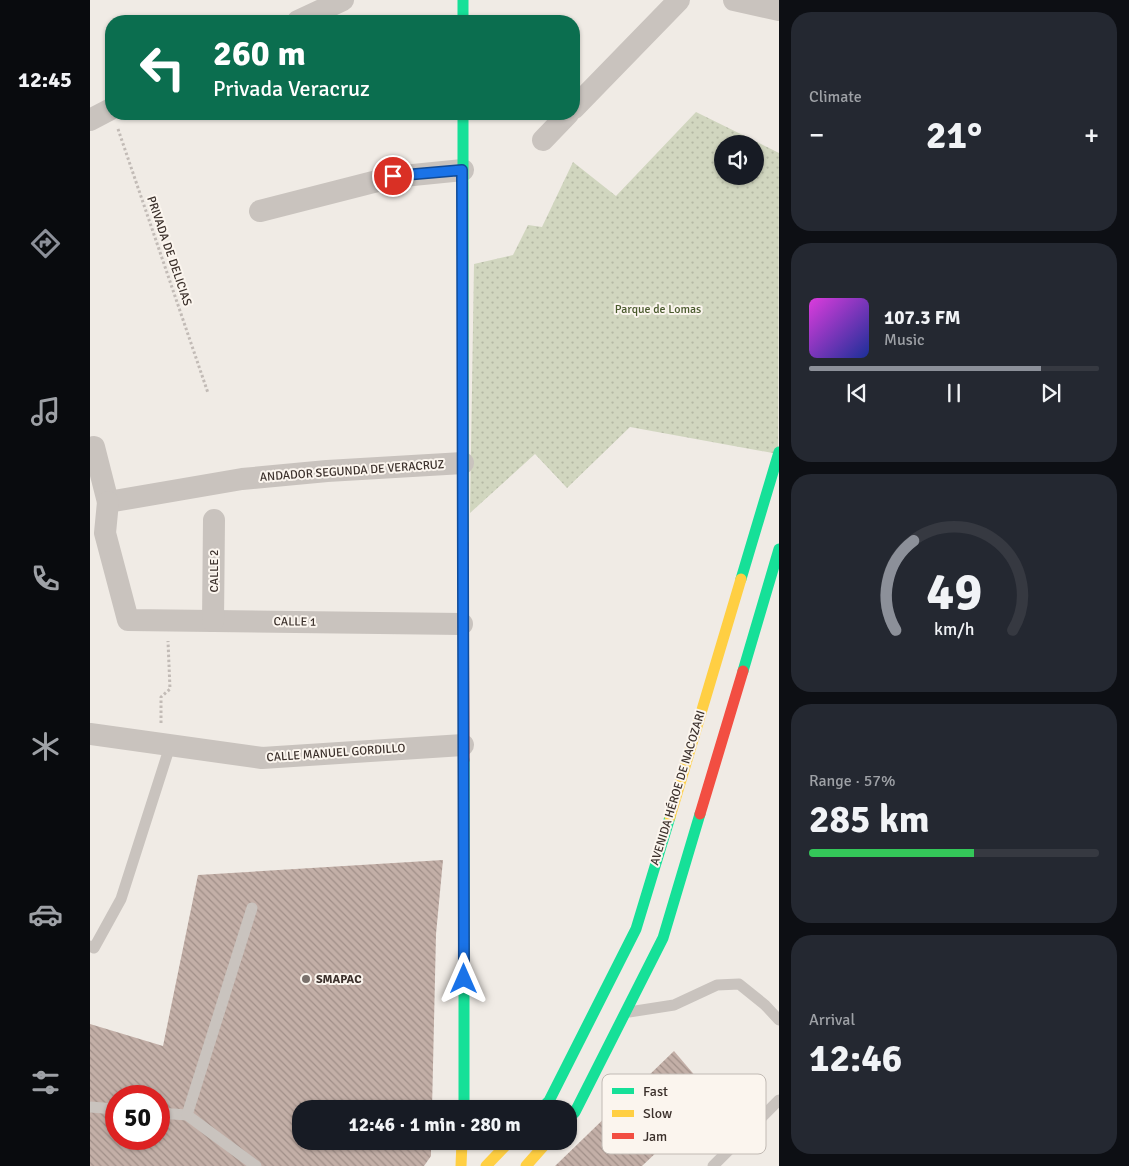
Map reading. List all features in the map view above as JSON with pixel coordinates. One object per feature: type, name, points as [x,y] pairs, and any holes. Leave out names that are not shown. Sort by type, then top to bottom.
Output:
[{"type":"main road","points":[[463,0],[463,15]]},
{"type":"main road","points":[[463,120],[464,1100]]},
{"type":"main road","name":"AVENIDA HÉROE DE NACOZARI","points":[[577,1106],[612,1008],[779,452]]},
{"type":"main road","points":[[766,496],[779,501]]},
{"type":"main road","name":"AVENIDA HÉROE DE NACOZARI","points":[[550,1100],[662,938],[779,548]]},
{"type":"main road","points":[[461,1166],[462,1150]]},
{"type":"main road","points":[[486,1166],[501,1150]]},
{"type":"main road","points":[[526,1166],[540,1150]]},
{"type":"street","points":[[311,15],[343,0]]},
{"type":"street","points":[[580,102],[679,0]]},
{"type":"street","points":[[734,0],[779,10]]},
{"type":"street","points":[[90,120],[105,118]]},
{"type":"street","points":[[543,140],[562,120]]},
{"type":"street","points":[[260,211],[393,176],[462,170]]},
{"type":"street","points":[[90,448],[94,448],[108,502]]},
{"type":"street","name":"ANDADOR SEGUNDA DE VERACRUZ","points":[[108,502],[242,479],[328,471],[463,463]]},
{"type":"street","name":"CALLE 1","points":[[108,502],[105,533],[128,620],[462,624]]},
{"type":"street","name":"CALLE 2","points":[[214,520],[214,621]]},
{"type":"street","name":"CALLE MANUEL GORDILLO","points":[[90,734],[262,758],[463,745]]},
{"type":"lane","points":[[90,946],[94,948],[121,899],[166,745]]},
{"type":"lane","points":[[187,1115],[252,908]]},
{"type":"lane","points":[[612,1008],[674,1005],[717,986],[739,984],[765,1005],[779,1020]]},
{"type":"lane","points":[[766,1113],[779,1100]]},
{"type":"lane","points":[[90,1107],[105,1108]]},
{"type":"lane","points":[[170,1114],[187,1115],[256,1166]]},
{"type":"lane","points":[[713,1166],[725,1154]]},
{"type":"path","name":"PRIVADA DE DELICIAS","points":[[115,120],[208,393]]},
{"type":"path","points":[[166,745],[161,696],[170,690],[167,621]]},
{"type":"green space","name":"Parque de Lomas","points":[[696,112],[743,135],[714,135],[714,185],[764,185],[764,146],[779,153],[778,454],[630,427],[567,488],[535,454],[470,513],[474,264],[513,255],[528,225],[542,227],[573,162],[616,196]]},
{"type":"building","name":"SMAPAC","points":[[443,860],[436,934],[432,1100],[292,1100],[292,1150],[431,1150],[431,1156],[424,1166],[90,1166],[90,1024],[163,1046],[198,875]]},
{"type":"building","points":[[674,1051],[694,1074],[650,1074]]},
{"type":"building","points":[[602,1121],[602,1154],[655,1154],[642,1166],[555,1166],[572,1150],[577,1150],[577,1145]]},
{"type":"traffic: fast","points":[[463,0],[463,15]]},
{"type":"traffic: fast","points":[[463,120],[463,544]]},
{"type":"traffic: fast","points":[[741,579],[779,452]]},
{"type":"traffic: fast","points":[[743,671],[779,549]]},
{"type":"traffic: fast","points":[[464,760],[464,1100]]},
{"type":"traffic: fast","points":[[577,1108],[663,938],[700,814]]},
{"type":"traffic: fast","points":[[550,1100],[636,929],[670,817]]},
{"type":"traffic: slow","points":[[670,817],[741,579]]},
{"type":"traffic: slow","points":[[461,1166],[462,1150]]},
{"type":"traffic: slow","points":[[486,1166],[501,1150]]},
{"type":"traffic: slow","points":[[526,1166],[540,1150]]},
{"type":"traffic: jam","points":[[463,544],[464,760]]},
{"type":"traffic: jam","points":[[700,814],[743,671]]},
{"type":"place","name":"SMAPAC","points":[[306,979]]},
{"type":"route","points":[[393,176],[462,170],[464,979]]}]
